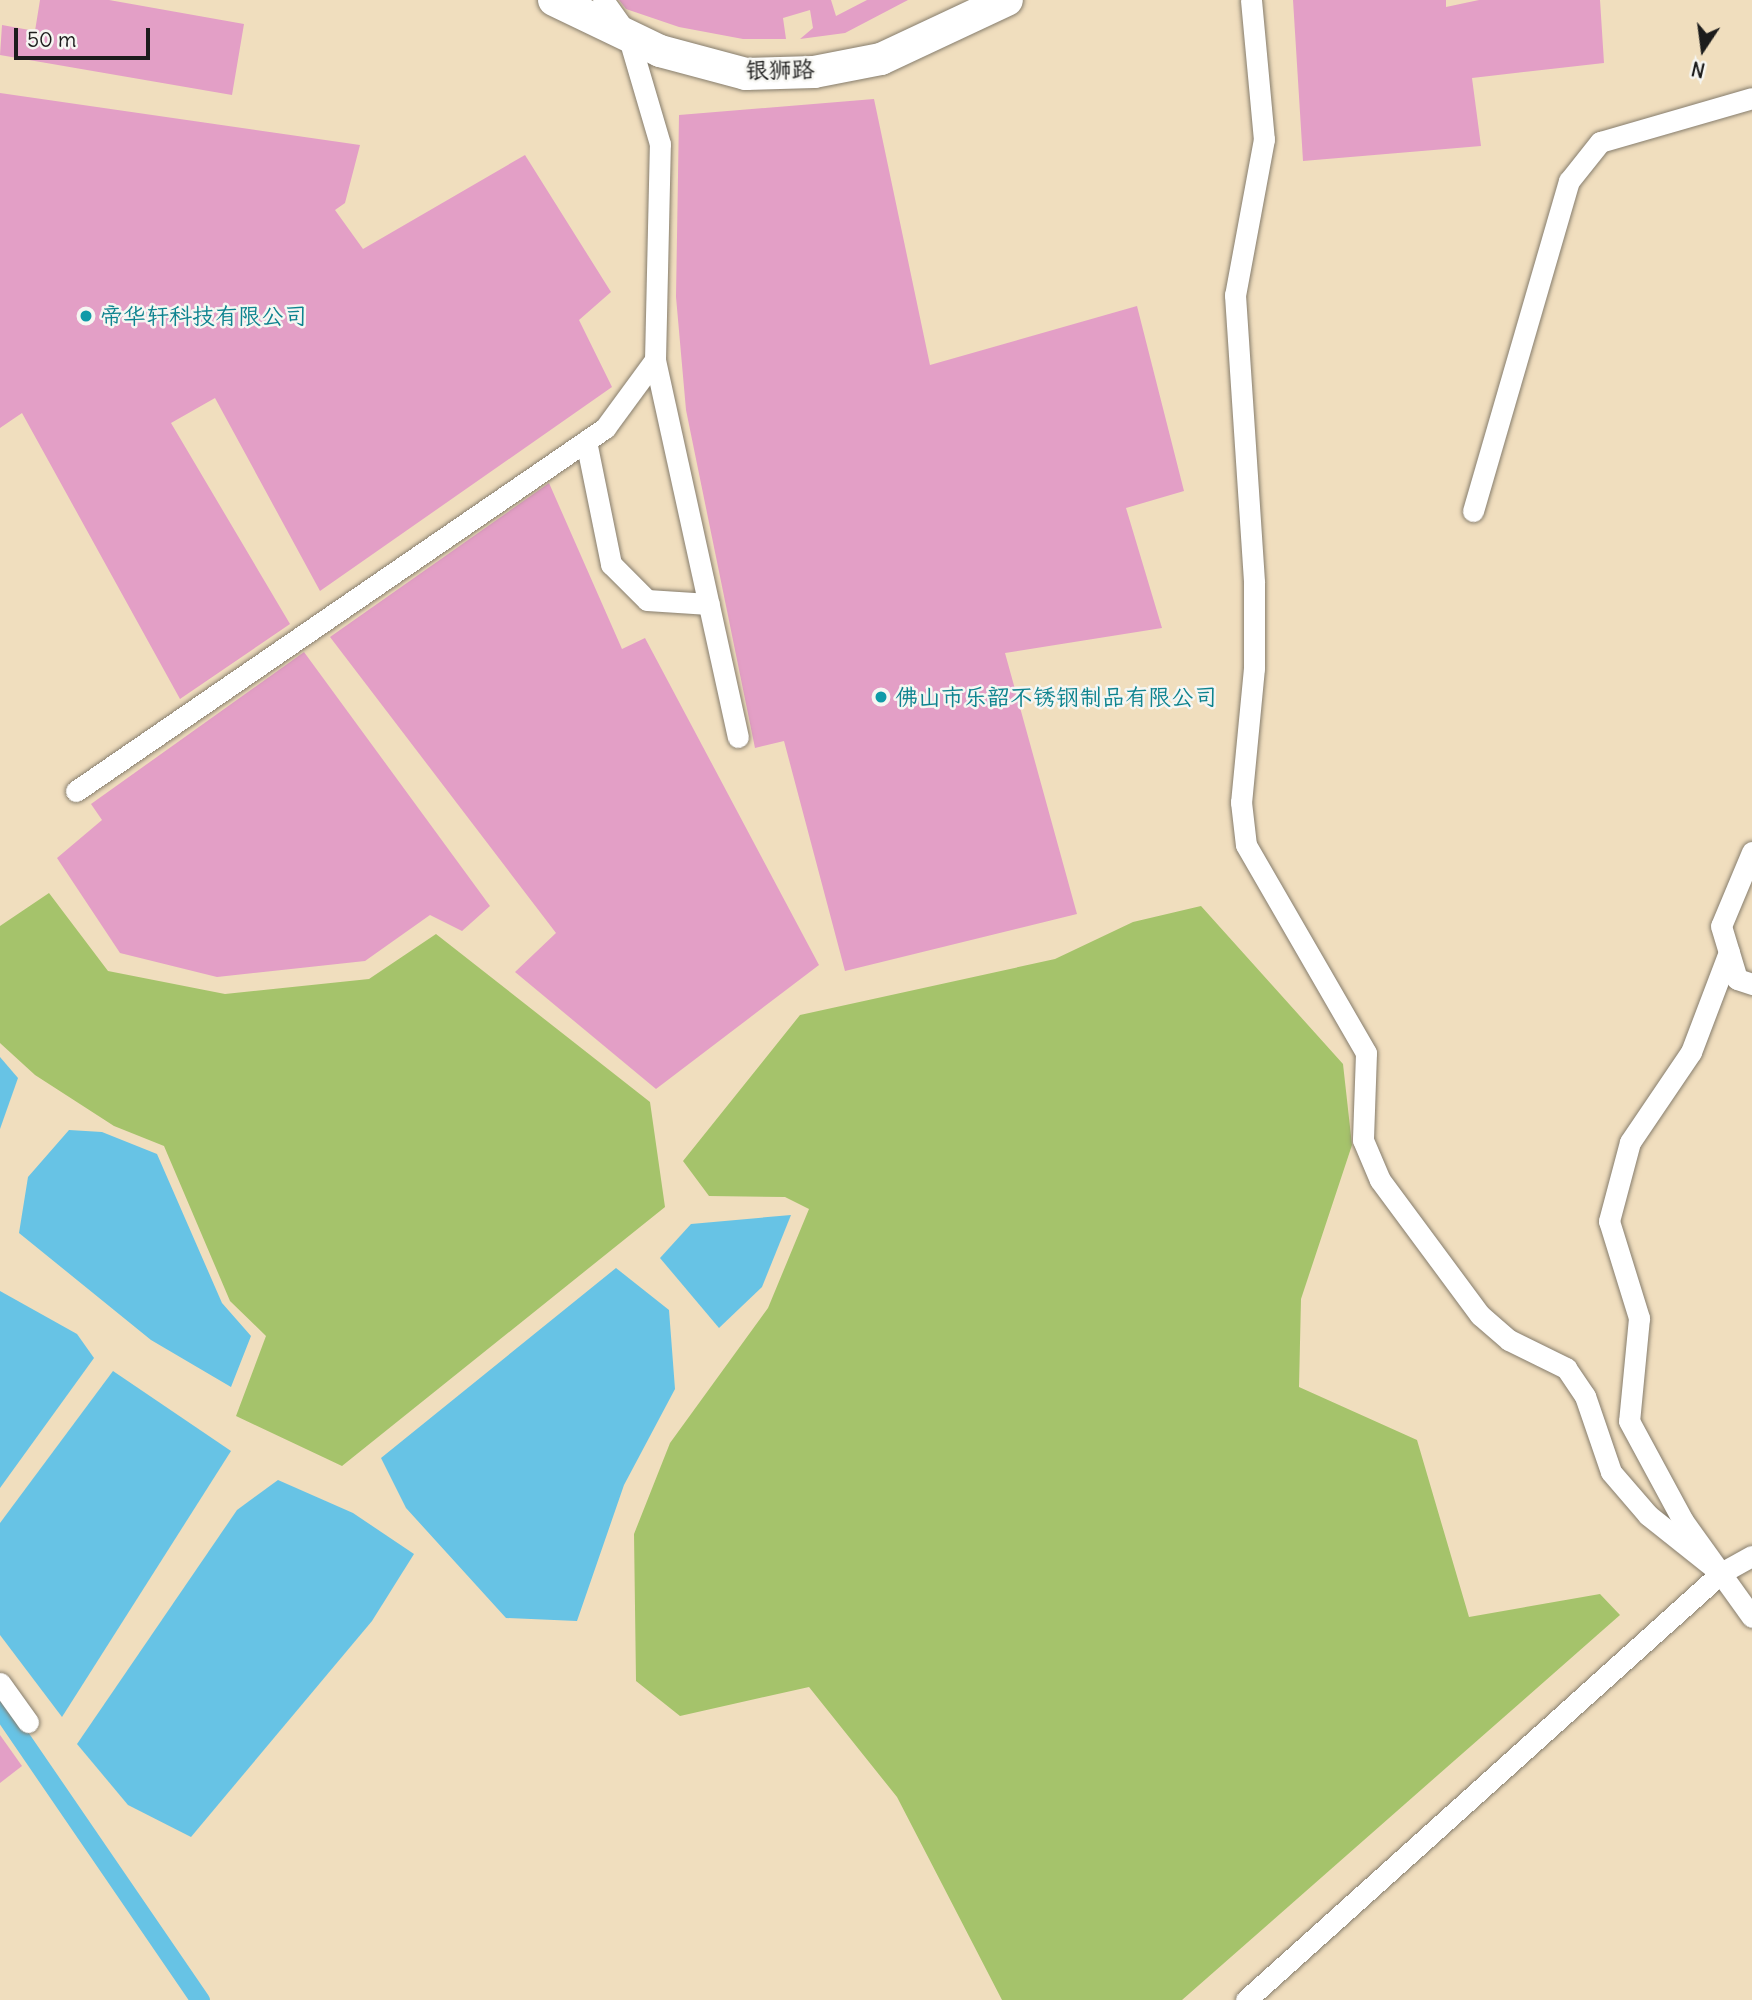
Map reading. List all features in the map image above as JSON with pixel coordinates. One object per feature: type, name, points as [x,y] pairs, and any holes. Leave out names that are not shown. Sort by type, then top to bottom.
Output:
[{"type":"main road","name":"银狮路","points":[[554,0],[628,35],[746,74],[814,72],[881,59],[1007,0]]},
{"type":"street","points":[[603,0],[628,35],[660,144],[655,360],[738,737]]},
{"type":"street","points":[[1251,0],[1264,139],[1235,320],[1254,582],[1254,668],[1241,802],[1246,845],[1366,1053],[1363,1140],[1380,1180],[1480,1315],[1509,1340],[1566,1368],[1585,1396],[1611,1472],[1641,1507],[1721,1573]]},
{"type":"street","points":[[1473,511],[1569,181],[1600,142],[1752,98]]},
{"type":"street","points":[[76,790],[605,428],[655,360]]},
{"type":"street","points":[[586,441],[611,565],[647,600],[709,604]]},
{"type":"street","points":[[1752,852],[1721,926],[1737,979],[1752,984]]},
{"type":"street","points":[[1729,952],[1691,1052],[1630,1142],[1609,1221],[1639,1318],[1629,1421],[1683,1521],[1752,1617]]},
{"type":"street","points":[[1246,2000],[1721,1573],[1752,1556]]},
{"type":"street","points":[[0,1683],[28,1722]]},
{"type":"green space","points":[[49,893],[108,971],[225,994],[369,979],[436,934],[650,1102],[665,1207],[342,1466],[236,1416],[266,1336],[230,1301],[164,1146],[114,1126],[35,1075],[0,1043],[0,926]]},
{"type":"green space","points":[[1201,906],[1343,1064],[1352,1145],[1301,1299],[1299,1387],[1417,1440],[1469,1617],[1600,1594],[1620,1615],[1182,2000],[1002,2000],[897,1797],[809,1687],[680,1716],[636,1681],[634,1534],[670,1443],[768,1308],[809,1209],[785,1197],[709,1196],[683,1161],[800,1015],[1055,959],[1133,922]]},
{"type":"water","points":[[0,1057],[18,1078],[0,1129]]},
{"type":"water","points":[[69,1130],[102,1132],[157,1154],[222,1303],[251,1336],[231,1387],[151,1340],[19,1233],[28,1177]]},
{"type":"water","points":[[791,1215],[762,1287],[719,1328],[660,1258],[691,1224]]},
{"type":"water","points":[[616,1268],[669,1310],[675,1389],[624,1485],[577,1621],[506,1618],[406,1508],[381,1458]]},
{"type":"water","points":[[0,1291],[77,1334],[94,1358],[0,1488]]},
{"type":"water","points":[[113,1371],[231,1451],[62,1717],[0,1635],[0,1523]]},
{"type":"water","points":[[278,1480],[353,1513],[414,1554],[372,1621],[191,1837],[128,1805],[77,1744],[237,1510]]},
{"type":"building","points":[[40,0],[109,0],[244,24],[232,95],[0,55],[2,25],[35,31]]},
{"type":"building","points":[[619,0],[831,0],[836,16],[867,0],[908,0],[845,33],[800,39],[813,28],[810,10],[783,18],[786,39],[743,39],[679,27],[626,9]]},
{"type":"building","points":[[1293,0],[1446,0],[1446,7],[1479,0],[1600,0],[1604,63],[1472,78],[1481,146],[1303,161]]},
{"type":"building","points":[[0,93],[360,145],[345,203],[335,210],[363,249],[525,155],[611,292],[579,320],[612,387],[320,591],[215,398],[171,423],[290,624],[180,699],[22,413],[0,428]]},
{"type":"building","points":[[874,99],[930,365],[1137,306],[1184,491],[1126,508],[1162,628],[1005,653],[1077,914],[845,971],[784,741],[755,748],[686,410],[676,297],[679,115]]},
{"type":"building","points":[[549,483],[622,649],[645,638],[819,965],[656,1089],[515,972],[556,933],[330,637]]},
{"type":"building","points":[[304,652],[490,906],[462,931],[430,915],[365,961],[217,977],[120,953],[57,858],[102,820],[91,804]]},
{"type":"building","points":[[0,1735],[22,1766],[0,1783]]},
{"type":"waterway","points":[[0,1708],[200,2000]]},
{"type":"place","name":"帝华轩科技有限公司","points":[[86,316]]},
{"type":"place","name":"佛山市乐韶不锈钢制品有限公司","points":[[881,697]]}]
